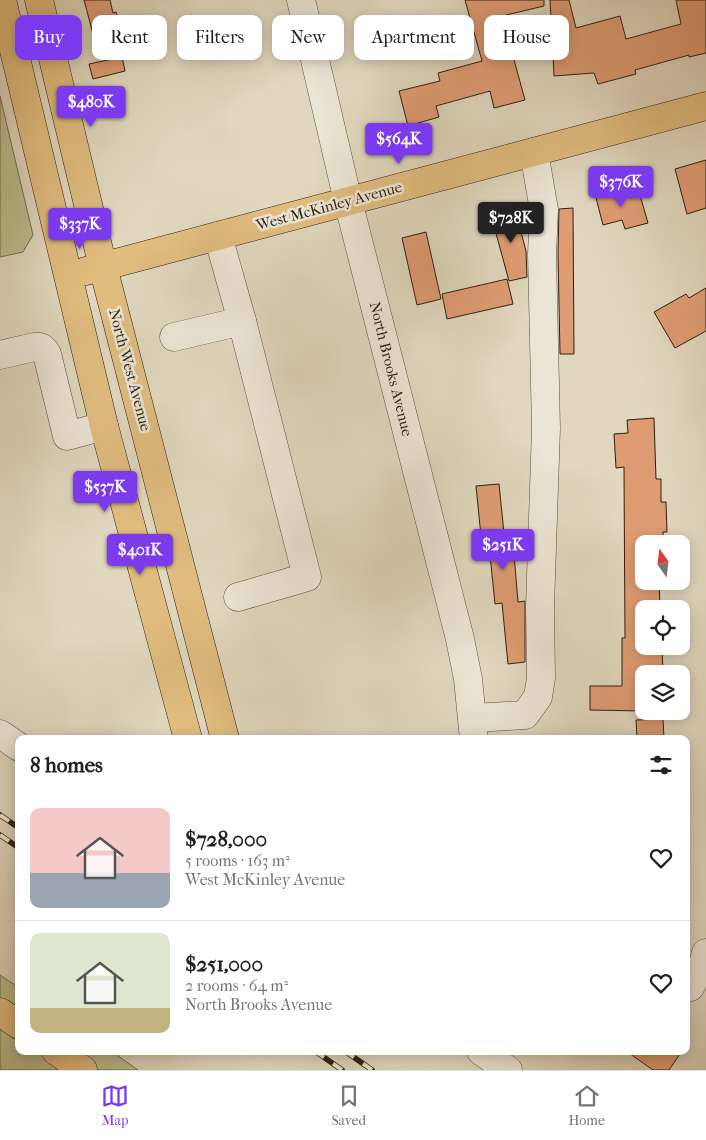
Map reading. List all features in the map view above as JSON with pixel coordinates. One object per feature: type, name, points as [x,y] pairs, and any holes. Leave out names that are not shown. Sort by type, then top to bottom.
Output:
[{"type":"main road","points":[[2,0],[89,367],[187,735]]},
{"type":"main road","name":"North West Avenue","points":[[39,0],[103,267],[224,735]]},
{"type":"main road","name":"West McKinley Avenue","points":[[68,275],[706,106]]},
{"type":"main road","points":[[118,479],[151,541],[171,607],[176,612],[183,613],[193,610]]},
{"type":"main road","points":[[163,648],[173,646],[182,649],[186,655],[202,707],[223,735]]},
{"type":"main road","points":[[0,1012],[15,1022]]},
{"type":"main road","points":[[62,1055],[83,1070]]},
{"type":"street","name":"North Brooks Avenue","points":[[301,0],[348,201],[460,640],[473,728]]},
{"type":"street","points":[[473,728],[525,715],[538,697],[541,678],[541,589],[546,428],[542,254],[544,210],[534,152]]},
{"type":"street","points":[[218,236],[242,321],[307,577],[238,597]]},
{"type":"street","points":[[174,338],[242,321]]},
{"type":"street","points":[[0,355],[40,346],[44,348],[53,376],[67,436],[104,426]]},
{"type":"street","points":[[53,376],[89,367]]},
{"type":"street","points":[[0,734],[15,744]]},
{"type":"street","points":[[694,990],[706,953]]},
{"type":"street","points":[[481,1055],[508,1070]]},
{"type":"green space","points":[[0,96],[33,235],[23,252],[0,257]]},
{"type":"green space","points":[[0,975],[15,985],[15,1055],[117,1055],[138,1070],[0,1070]]},
{"type":"building","points":[[84,0],[110,0],[113,13],[116,12],[117,15],[92,15],[92,30]]},
{"type":"building","points":[[465,0],[544,0],[544,6],[506,15],[484,15],[484,60],[514,60],[525,100],[494,108],[490,91],[436,106],[439,117],[408,126],[399,91],[440,81],[438,73],[482,61],[474,32],[474,15],[469,15]]},
{"type":"building","points":[[550,0],[569,0],[576,28],[620,16],[626,39],[681,24],[676,0],[706,0],[706,53],[689,57],[689,55],[635,70],[636,74],[598,84],[594,73],[554,76],[553,60],[569,60],[569,15],[551,15]]},
{"type":"building","points":[[108,60],[123,60],[125,71],[93,79],[89,64]]},
{"type":"building","points":[[706,160],[706,208],[687,214],[675,169]]},
{"type":"building","points":[[628,185],[631,198],[640,195],[648,223],[625,229],[622,220],[603,225],[595,194]]},
{"type":"building","points":[[573,208],[574,354],[560,354],[559,209]]},
{"type":"building","points":[[515,209],[526,251],[527,277],[509,281],[491,215]]},
{"type":"building","points":[[426,232],[441,299],[417,305],[402,238]]},
{"type":"building","points":[[507,279],[513,304],[447,319],[442,294]]},
{"type":"building","points":[[706,288],[706,331],[675,348],[654,312],[686,294],[689,298]]},
{"type":"building","points":[[654,418],[656,479],[661,479],[661,502],[666,502],[667,532],[663,532],[663,535],[635,535],[635,590],[659,590],[660,600],[635,600],[635,655],[662,655],[663,665],[635,665],[635,711],[590,710],[590,686],[622,686],[622,638],[625,638],[624,467],[616,468],[614,434],[628,433],[627,420]]},
{"type":"building","points":[[499,484],[505,543],[513,542],[518,602],[525,601],[525,662],[508,664],[502,603],[495,604],[489,545],[482,546],[476,486]]},
{"type":"building","points":[[636,720],[663,720],[664,735],[637,735]]},
{"type":"building","points":[[632,1055],[679,1055],[669,1070],[653,1070]]},
{"type":"railway","points":[[0,815],[15,825]]},
{"type":"railway","points":[[0,835],[15,845]]},
{"type":"railway","points":[[321,1055],[342,1070]]},
{"type":"railway","points":[[351,1055],[372,1070]]}]
